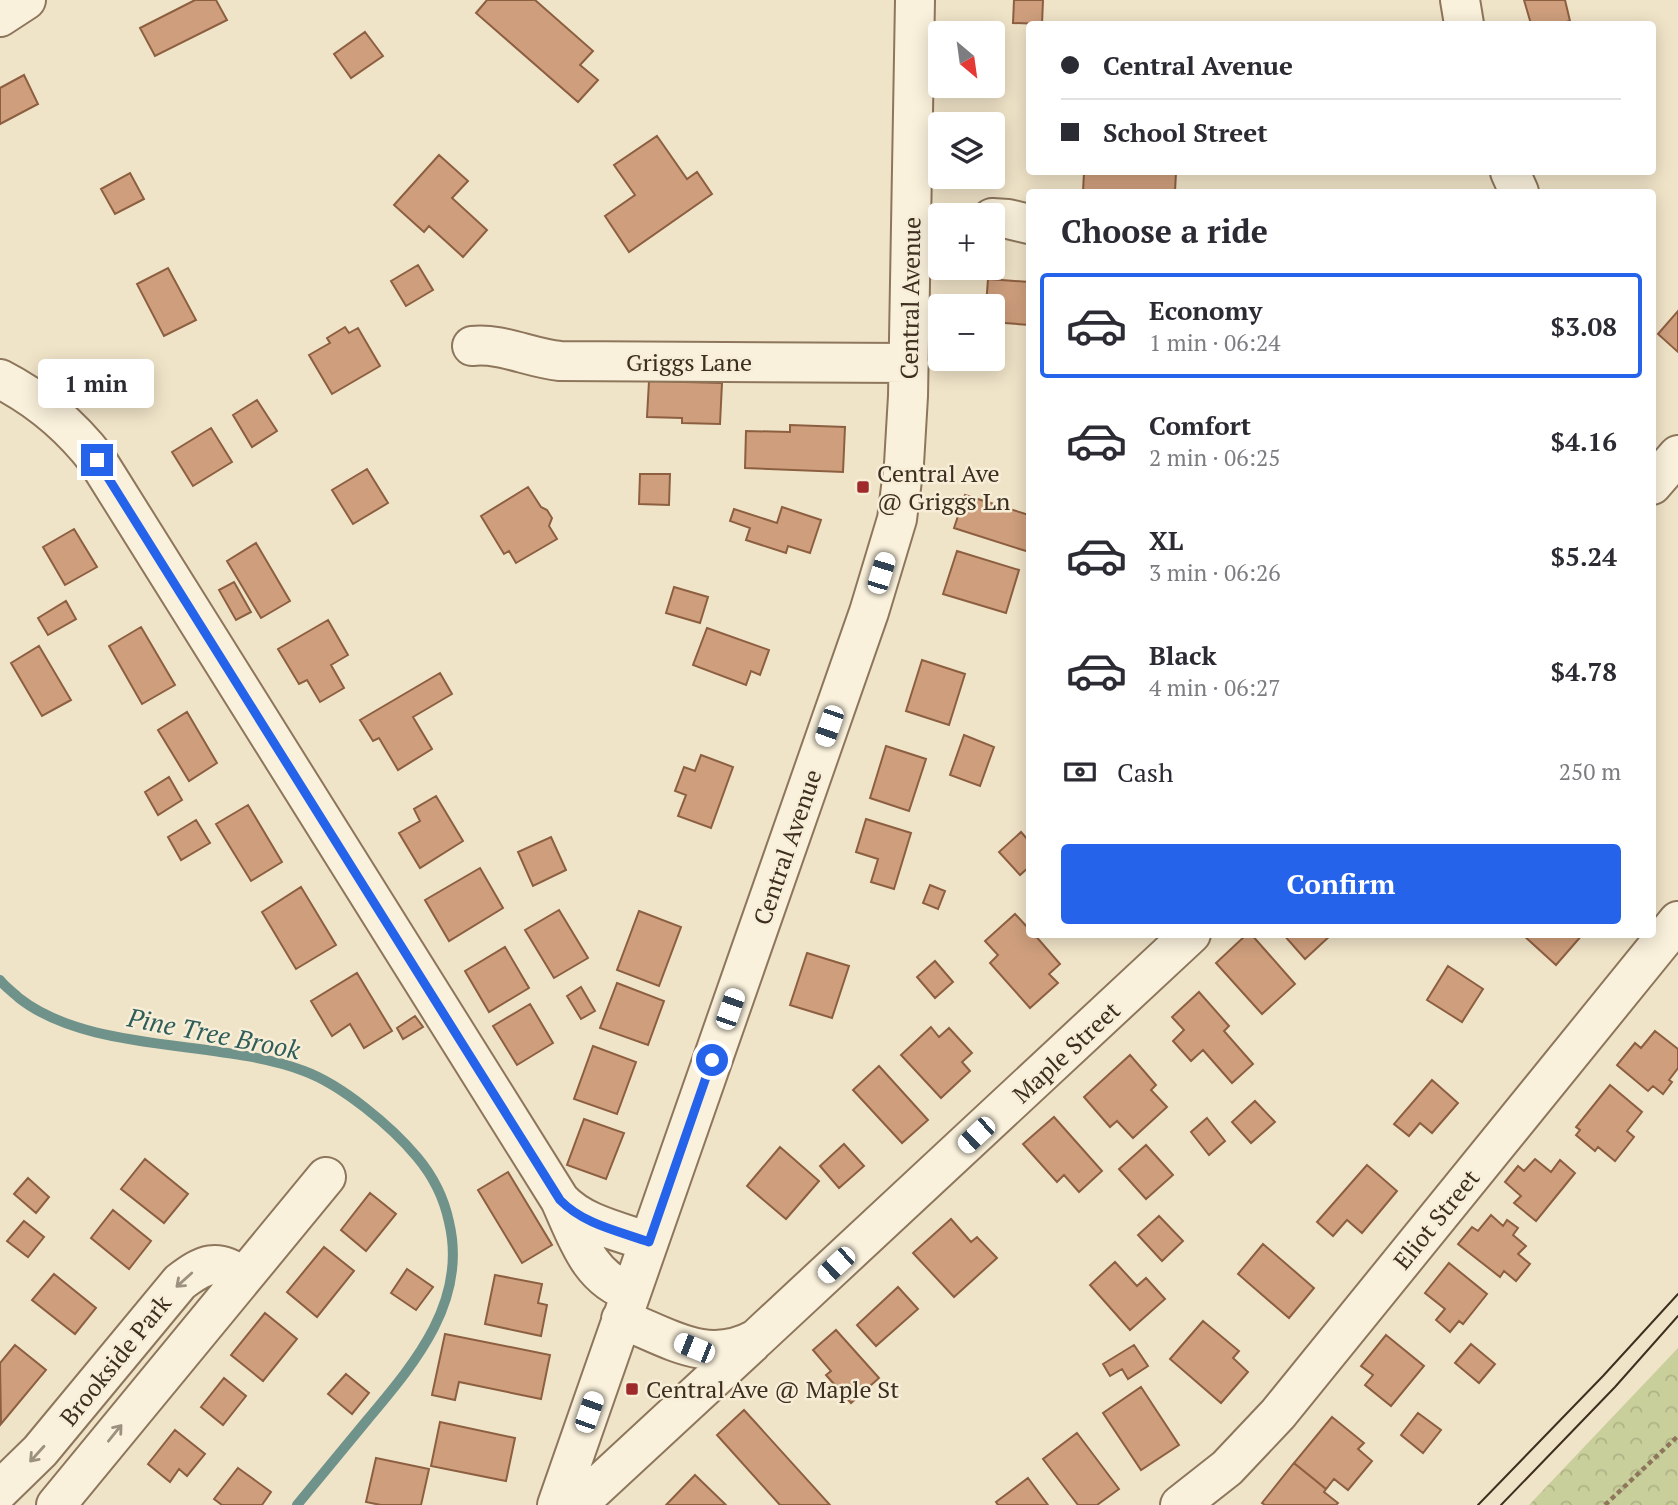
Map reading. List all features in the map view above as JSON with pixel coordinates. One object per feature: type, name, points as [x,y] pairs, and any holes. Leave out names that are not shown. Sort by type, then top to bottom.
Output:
[{"type":"street","points":[[0,17],[26,0]]},
{"type":"street","name":"Central Avenue","points":[[557,1505],[856,649],[892,536],[904,464],[909,363],[925,222],[915,0]]},
{"type":"street","points":[[1460,0],[1464,21]]},
{"type":"street","points":[[1005,219],[1026,223]]},
{"type":"street","name":"Griggs Lane","points":[[472,346],[496,345],[533,357],[560,361],[909,363]]},
{"type":"street","name":"Maple Street","points":[[0,379],[39,402],[61,419],[79,437],[116,487],[560,1200],[593,1266],[611,1284],[626,1305],[694,1348],[708,1352],[732,1350],[756,1339]]},
{"type":"street","points":[[1656,480],[1678,455]]},
{"type":"street","name":"Eliot Street","points":[[1180,1505],[1227,1468],[1278,1414],[1678,921]]},
{"type":"street","name":"Maple Street","points":[[577,1505],[1187,938]]},
{"type":"street","name":"Brookside Park","points":[[56,1505],[326,1177]]},
{"type":"street","points":[[560,1200],[568,1209],[590,1222],[649,1242]]},
{"type":"street","name":"Brookside Park","points":[[0,1490],[40,1451],[180,1282],[202,1267],[213,1264],[224,1265],[243,1277]]},
{"type":"path","points":[[1605,1505],[1678,1436]]},
{"type":"green space","points":[[1678,1348],[1678,1505],[1529,1505]]},
{"type":"building","points":[[195,0],[216,0],[227,20],[155,56],[140,28]]},
{"type":"building","points":[[487,0],[535,0],[593,51],[580,65],[598,80],[578,102],[476,13]]},
{"type":"building","points":[[1014,0],[1043,0],[1042,21],[1013,23]]},
{"type":"building","points":[[1524,0],[1565,0],[1570,21],[1530,21]]},
{"type":"building","points":[[365,32],[383,56],[351,78],[334,54]]},
{"type":"building","points":[[24,75],[38,104],[0,124],[0,88]]},
{"type":"building","points":[[657,136],[687,179],[697,172],[712,194],[629,252],[605,216],[635,195],[614,165]]},
{"type":"building","points":[[439,155],[468,181],[452,198],[487,230],[463,257],[429,226],[424,232],[394,205]]},
{"type":"building","points":[[130,173],[144,199],[115,214],[101,189]]},
{"type":"building","points":[[1084,175],[1176,175],[1175,189],[1083,189]]},
{"type":"building","points":[[418,265],[433,290],[406,306],[391,281]]},
{"type":"building","points":[[168,268],[196,320],[164,336],[137,284]]},
{"type":"building","points":[[988,280],[1026,282],[1026,325],[1005,323],[1005,294],[987,294]]},
{"type":"building","points":[[1678,311],[1678,352],[1658,334]]},
{"type":"building","points":[[345,327],[349,333],[358,328],[380,366],[332,394],[309,355],[330,343],[327,338]]},
{"type":"building","points":[[649,381],[722,383],[720,424],[682,423],[682,418],[647,417]]},
{"type":"building","points":[[257,400],[277,431],[252,447],[233,415]]},
{"type":"building","points":[[790,425],[845,427],[843,472],[745,468],[746,431],[790,432]]},
{"type":"building","points":[[211,428],[232,462],[193,486],[172,452]]},
{"type":"building","points":[[367,469],[388,503],[353,524],[332,490]]},
{"type":"building","points":[[640,474],[670,474],[669,505],[639,504]]},
{"type":"building","points":[[528,487],[552,518],[549,526],[557,539],[516,563],[509,551],[504,554],[481,516]]},
{"type":"building","points":[[965,495],[1026,514],[1026,551],[954,528]]},
{"type":"building","points":[[782,507],[821,520],[810,553],[788,546],[786,553],[746,540],[750,528],[730,521],[734,509],[777,523]]},
{"type":"building","points":[[74,529],[97,567],[65,585],[43,547]]},
{"type":"building","points":[[256,543],[290,601],[261,618],[227,561]]},
{"type":"building","points":[[957,551],[1019,570],[1006,613],[943,594]]},
{"type":"building","points":[[234,582],[251,612],[236,620],[219,590]]},
{"type":"building","points":[[674,587],[708,597],[700,623],[666,613]]},
{"type":"building","points":[[66,601],[76,619],[48,635],[38,618]]},
{"type":"building","points":[[328,620],[348,655],[331,665],[344,688],[320,702],[307,680],[299,684],[278,649]]},
{"type":"building","points":[[141,627],[175,685],[142,704],[109,646]]},
{"type":"building","points":[[707,628],[769,650],[760,675],[751,671],[746,685],[693,665]]},
{"type":"building","points":[[39,646],[71,700],[42,716],[11,663]]},
{"type":"building","points":[[922,660],[965,674],[949,725],[906,711]]},
{"type":"building","points":[[440,673],[452,694],[413,717],[432,749],[398,770],[379,738],[373,741],[360,720]]},
{"type":"building","points":[[187,712],[217,763],[189,781],[158,730]]},
{"type":"building","points":[[964,735],[994,747],[980,786],[950,775]]},
{"type":"building","points":[[886,746],[926,759],[909,811],[870,798]]},
{"type":"building","points":[[701,755],[733,767],[711,828],[678,816],[686,795],[675,791],[684,767],[695,771]]},
{"type":"building","points":[[169,777],[182,800],[158,815],[145,792]]},
{"type":"building","points":[[436,796],[463,841],[420,868],[399,833],[420,821],[414,809]]},
{"type":"building","points":[[248,805],[282,862],[251,881],[216,824]]},
{"type":"building","points":[[866,819],[911,833],[894,889],[871,882],[878,859],[856,852]]},
{"type":"building","points":[[196,820],[210,843],[181,860],[168,837]]},
{"type":"building","points":[[1021,832],[1026,838],[1026,870],[1020,875],[999,852]]},
{"type":"building","points":[[551,837],[566,870],[533,886],[518,852]]},
{"type":"building","points":[[480,868],[503,908],[449,941],[425,900]]},
{"type":"building","points":[[930,885],[945,891],[938,909],[923,903]]},
{"type":"building","points":[[301,887],[336,945],[296,969],[262,912]]},
{"type":"building","points":[[559,910],[588,958],[554,978],[525,930]]},
{"type":"building","points":[[639,911],[681,927],[659,986],[617,970]]},
{"type":"building","points":[[1015,914],[1026,926],[1026,938],[1037,938],[1060,964],[1049,974],[1058,983],[1030,1008],[990,963],[998,955],[985,941]]},
{"type":"building","points":[[1243,938],[1255,938],[1295,984],[1262,1014],[1216,963]]},
{"type":"building","points":[[1287,938],[1328,938],[1305,959]]},
{"type":"building","points":[[1526,938],[1580,938],[1556,965]]},
{"type":"building","points":[[505,947],[529,988],[489,1012],[465,971]]},
{"type":"building","points":[[807,953],[849,966],[832,1018],[790,1005]]},
{"type":"building","points":[[935,961],[953,982],[935,998],[917,977]]},
{"type":"building","points":[[1448,966],[1483,989],[1462,1022],[1427,1000]]},
{"type":"building","points":[[357,973],[392,1031],[364,1048],[350,1024],[332,1036],[311,1001]]},
{"type":"building","points":[[617,983],[664,1001],[648,1045],[600,1028]]},
{"type":"building","points":[[581,987],[595,1011],[581,1019],[567,996]]},
{"type":"building","points":[[1199,992],[1229,1026],[1224,1031],[1253,1064],[1232,1083],[1203,1050],[1191,1061],[1173,1041],[1184,1030],[1172,1017]]},
{"type":"building","points":[[530,1004],[553,1043],[517,1065],[493,1026]]},
{"type":"building","points":[[415,1016],[423,1027],[403,1039],[397,1028]]},
{"type":"building","points":[[931,1027],[939,1037],[949,1028],[972,1053],[962,1062],[970,1071],[941,1098],[901,1055]]},
{"type":"building","points":[[1655,1031],[1678,1049],[1678,1068],[1663,1094],[1653,1086],[1648,1091],[1617,1065],[1635,1043],[1641,1048]]},
{"type":"building","points":[[593,1046],[636,1062],[617,1114],[574,1099]]},
{"type":"building","points":[[1130,1055],[1156,1085],[1151,1090],[1167,1107],[1133,1138],[1117,1121],[1110,1127],[1084,1097]]},
{"type":"building","points":[[879,1066],[928,1120],[902,1143],[853,1090]]},
{"type":"building","points":[[1432,1080],[1458,1103],[1432,1133],[1420,1123],[1409,1136],[1394,1124]]},
{"type":"building","points":[[1610,1085],[1642,1112],[1627,1131],[1634,1137],[1615,1161],[1598,1147],[1595,1151],[1576,1135],[1580,1130],[1576,1127]]},
{"type":"building","points":[[1255,1101],[1275,1122],[1251,1143],[1232,1122]]},
{"type":"building","points":[[1054,1117],[1102,1171],[1079,1192],[1064,1175],[1057,1182],[1023,1144]]},
{"type":"building","points":[[1207,1118],[1225,1141],[1209,1155],[1191,1132]]},
{"type":"building","points":[[584,1119],[624,1133],[606,1179],[567,1165]]},
{"type":"building","points":[[844,1144],[864,1166],[839,1188],[820,1166]]},
{"type":"building","points":[[1146,1145],[1173,1175],[1146,1199],[1119,1169]]},
{"type":"building","points":[[780,1147],[819,1181],[786,1219],[747,1186]]},
{"type":"building","points":[[145,1159],[188,1194],[164,1223],[121,1189]]},
{"type":"building","points":[[1535,1159],[1551,1172],[1560,1160],[1575,1173],[1536,1221],[1514,1203],[1521,1196],[1505,1182],[1518,1166],[1524,1171]]},
{"type":"building","points":[[1367,1165],[1397,1191],[1362,1233],[1347,1220],[1333,1236],[1317,1222]]},
{"type":"building","points":[[508,1172],[552,1245],[522,1263],[478,1190]]},
{"type":"building","points":[[28,1178],[49,1197],[36,1213],[14,1194]]},
{"type":"building","points":[[370,1193],[396,1214],[366,1251],[341,1230]]},
{"type":"building","points":[[113,1210],[151,1241],[129,1269],[91,1238]]},
{"type":"building","points":[[1491,1215],[1503,1226],[1507,1220],[1518,1228],[1513,1235],[1526,1246],[1518,1254],[1530,1264],[1516,1281],[1504,1271],[1500,1277],[1458,1244],[1472,1227],[1478,1231]]},
{"type":"building","points":[[1159,1216],[1183,1241],[1162,1261],[1138,1235]]},
{"type":"building","points":[[951,1219],[971,1242],[977,1237],[997,1258],[954,1297],[913,1253]]},
{"type":"building","points":[[24,1221],[44,1237],[28,1257],[7,1241]]},
{"type":"building","points":[[1263,1244],[1314,1288],[1289,1318],[1238,1274]]},
{"type":"building","points":[[324,1247],[354,1271],[317,1317],[287,1292]]},
{"type":"building","points":[[1115,1262],[1137,1286],[1146,1278],[1165,1299],[1130,1330],[1090,1285]]},
{"type":"building","points":[[1449,1263],[1487,1294],[1463,1324],[1459,1321],[1450,1332],[1436,1320],[1445,1309],[1425,1293]]},
{"type":"building","points":[[407,1269],[433,1287],[416,1310],[391,1293]]},
{"type":"building","points":[[54,1274],[96,1308],[75,1334],[32,1300]]},
{"type":"building","points":[[495,1275],[542,1284],[538,1303],[547,1305],[541,1336],[485,1324]]},
{"type":"building","points":[[898,1287],[918,1309],[876,1346],[857,1325]]},
{"type":"building","points":[[265,1313],[297,1339],[263,1381],[231,1355]]},
{"type":"building","points":[[1203,1321],[1239,1351],[1233,1358],[1248,1372],[1221,1403],[1170,1359]]},
{"type":"building","points":[[836,1330],[879,1378],[851,1403],[826,1375],[831,1371],[813,1350]]},
{"type":"building","points":[[445,1334],[550,1355],[541,1399],[459,1382],[455,1400],[432,1395]]},
{"type":"building","points":[[1386,1335],[1424,1366],[1391,1406],[1365,1385],[1373,1375],[1361,1366]]},
{"type":"building","points":[[1471,1344],[1495,1364],[1479,1383],[1455,1363]]},
{"type":"building","points":[[15,1345],[46,1370],[1,1424],[0,1363]]},
{"type":"building","points":[[1134,1345],[1148,1366],[1128,1379],[1122,1369],[1110,1376],[1103,1364]]},
{"type":"building","points":[[346,1374],[369,1393],[352,1414],[328,1394]]},
{"type":"building","points":[[224,1378],[246,1396],[223,1425],[201,1407]]},
{"type":"building","points":[[1141,1387],[1179,1445],[1141,1470],[1103,1413]]},
{"type":"building","points":[[744,1410],[830,1505],[780,1505],[717,1435]]},
{"type":"building","points":[[1418,1413],[1441,1430],[1423,1453],[1401,1435]]},
{"type":"building","points":[[1332,1417],[1364,1443],[1358,1449],[1372,1461],[1348,1490],[1334,1479],[1326,1489],[1294,1463]]},
{"type":"building","points":[[440,1422],[515,1438],[506,1481],[431,1466]]},
{"type":"building","points":[[175,1430],[205,1454],[187,1476],[179,1469],[170,1482],[148,1464]]},
{"type":"building","points":[[1077,1433],[1119,1489],[1097,1505],[1078,1505],[1043,1459]]},
{"type":"building","points":[[376,1458],[429,1469],[421,1505],[381,1505],[366,1502]]},
{"type":"building","points":[[1294,1463],[1326,1489],[1324,1492],[1338,1503],[1262,1503]]},
{"type":"building","points":[[238,1468],[271,1492],[262,1505],[222,1505],[214,1499]]},
{"type":"building","points":[[695,1475],[726,1505],[666,1505]]},
{"type":"building","points":[[1028,1478],[1048,1505],[998,1505],[996,1502]]},
{"type":"waterway","name":"Pine Tree Brook","points":[[0,980],[19,998],[48,1016],[82,1029],[157,1044],[271,1061],[319,1077],[350,1096],[394,1132],[433,1180],[447,1213],[453,1251],[451,1278],[444,1304],[433,1329],[403,1376],[297,1505]]},
{"type":"tram line","points":[[1478,1505],[1678,1294]]},
{"type":"tram line","points":[[1501,1505],[1615,1387],[1678,1316]]},
{"type":"place","name":"Central Ave @ Griggs Ln","points":[[863,487]]},
{"type":"place","name":"Central Ave @ Maple St","points":[[632,1389]]},
{"type":"route","points":[[97,460],[568,1209],[590,1222],[649,1242],[712,1060]]}]
